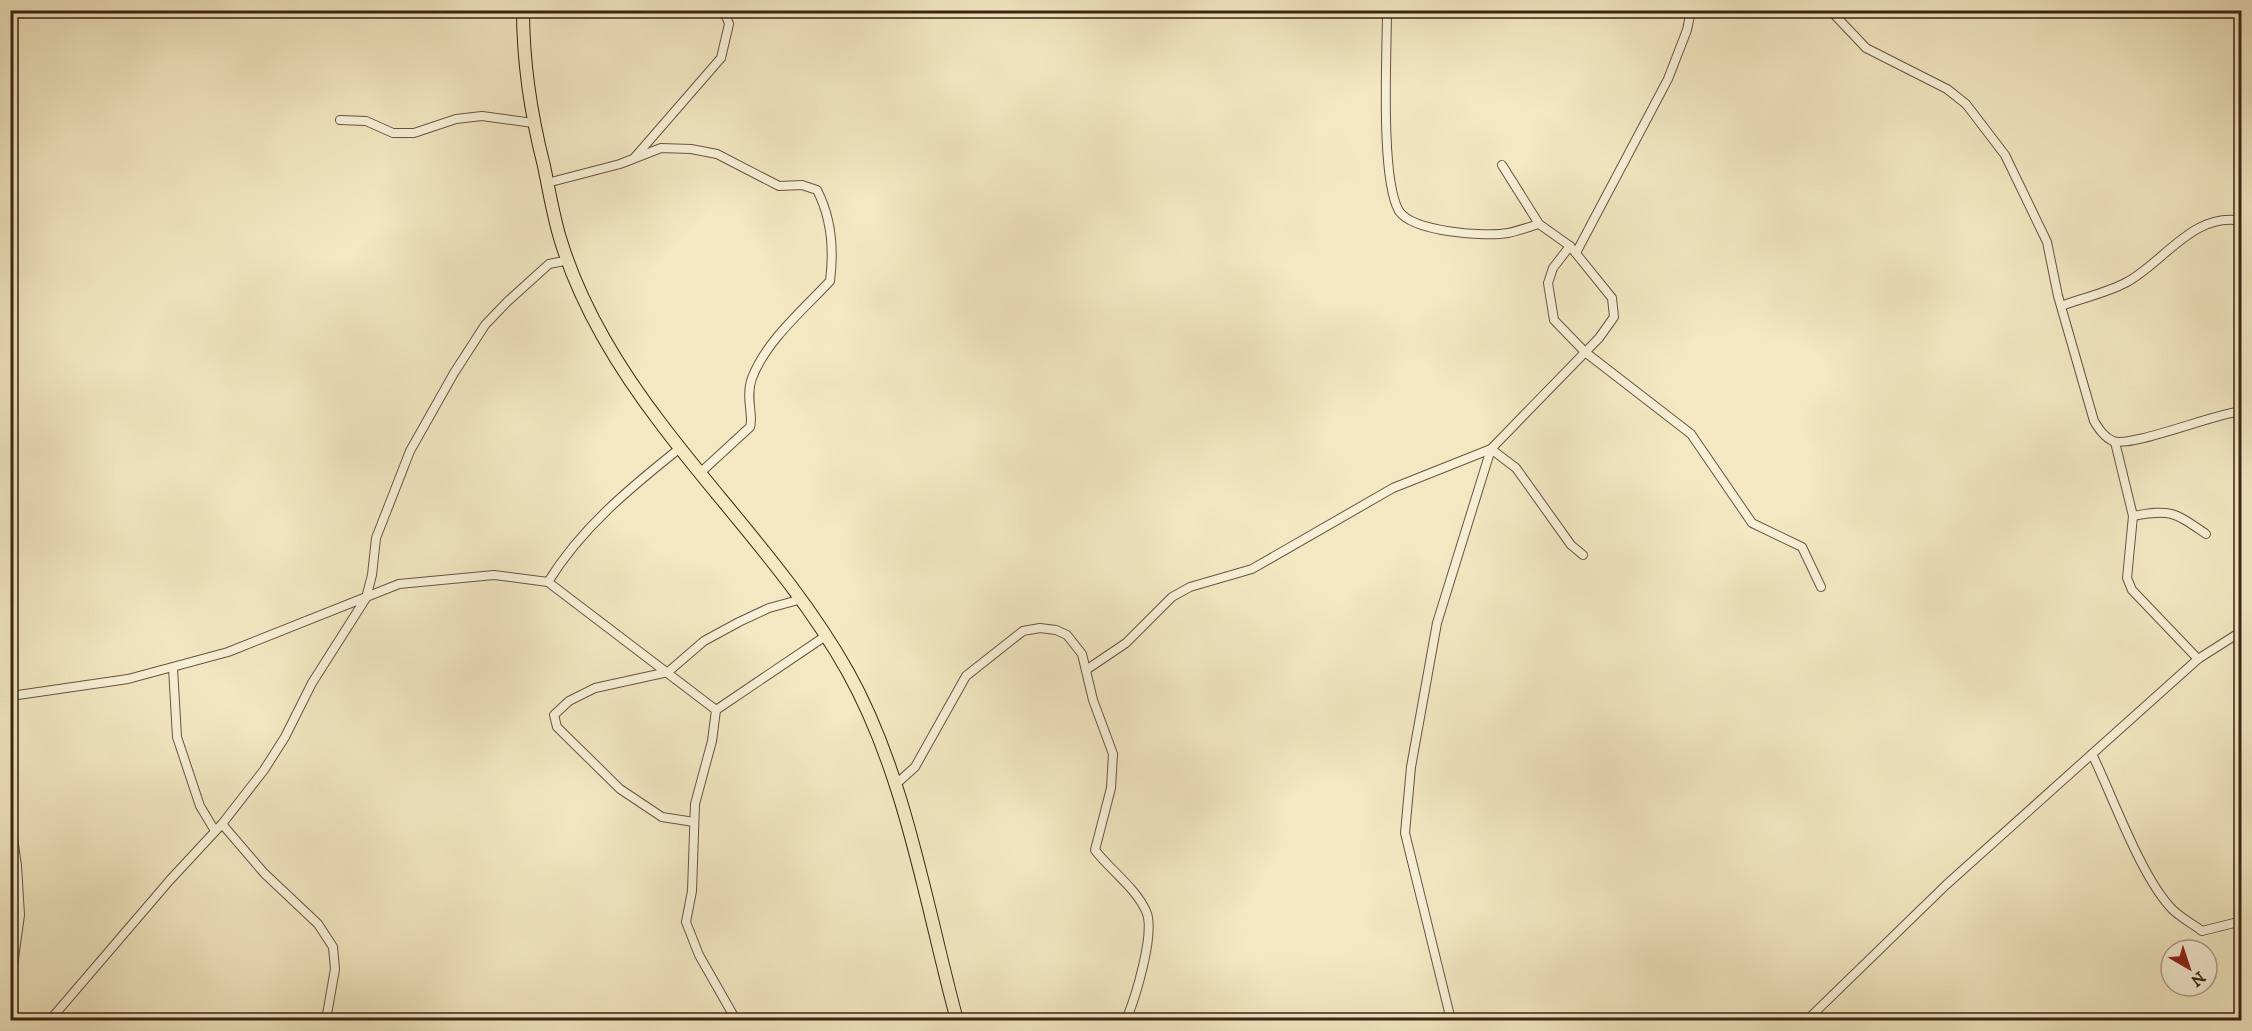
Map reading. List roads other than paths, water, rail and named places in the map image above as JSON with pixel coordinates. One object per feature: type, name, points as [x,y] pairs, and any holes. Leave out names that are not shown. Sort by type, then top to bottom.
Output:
[{"type":"main road","points":[[524,10],[523,34],[533,123],[560,239],[583,297],[621,368],[680,448],[802,599],[827,635],[850,675],[879,737],[895,785],[957,1020]]},
{"type":"street","points":[[634,158],[722,58],[729,24],[724,10]]},
{"type":"street","points":[[1387,10],[1388,144],[1391,189],[1399,211],[1407,219],[1456,234],[1507,234],[1539,224]]},
{"type":"street","points":[[1576,253],[1668,79],[1687,30],[1691,10]]},
{"type":"street","points":[[1830,10],[1866,48],[1947,89],[1980,119],[2005,154],[2039,221],[2047,242],[2061,306],[2094,421],[2104,435],[2115,442],[2133,516],[2127,578],[2132,590],[2198,659]]},
{"type":"street","points":[[340,120],[366,121],[393,133],[414,134],[456,119],[482,117],[533,123]]},
{"type":"street","points":[[547,183],[620,164],[661,148],[691,149],[717,154],[778,186],[802,185],[817,190],[827,209],[832,265],[830,281],[759,363],[747,399],[752,423],[750,428],[700,473]]},
{"type":"street","points":[[1086,670],[1126,643],[1158,610],[1181,592],[1252,569],[1393,488],[1491,449],[1611,322],[1614,304],[1570,246],[1539,224],[1502,165]]},
{"type":"street","points":[[2061,306],[2126,282],[2196,228],[2229,219],[2241,221]]},
{"type":"street","points":[[1570,246],[1553,268],[1548,283],[1554,320],[1585,352],[1691,434],[1752,522],[1802,547],[1821,587]]},
{"type":"street","points":[[50,1020],[170,880],[222,824],[264,770],[285,737],[312,683],[366,597],[372,575],[376,538],[387,510],[411,451],[454,373],[485,325],[507,302],[549,264],[569,260]]},
{"type":"street","points":[[2115,442],[2198,423],[2226,412],[2241,411]]},
{"type":"street","points":[[548,582],[579,537],[624,492],[680,448]]},
{"type":"street","points":[[1491,449],[1522,475],[1571,545],[1583,555]]},
{"type":"street","points":[[1451,1020],[1407,849],[1405,823],[1437,623],[1491,449]]},
{"type":"street","points":[[2133,516],[2163,510],[2184,519],[2206,534]]},
{"type":"street","points":[[11,696],[128,678],[173,668],[228,652],[399,584],[494,575],[548,582],[716,710]]},
{"type":"street","points":[[694,822],[662,817],[620,789],[554,723],[554,715],[569,700],[595,688],[668,672],[704,641],[769,608],[802,599]]},
{"type":"street","points":[[895,785],[915,767],[966,676],[1023,631],[1040,628],[1067,635],[1082,654],[1093,700],[1113,754],[1111,788],[1095,850],[1136,894],[1149,922],[1144,957],[1126,1020]]},
{"type":"street","points":[[1807,1020],[1946,885],[2092,754],[2198,659],[2241,631]]},
{"type":"street","points":[[736,1020],[699,955],[686,922],[692,891],[695,804],[712,741],[716,710],[827,635]]},
{"type":"street","points":[[173,668],[177,737],[200,806],[215,831]]},
{"type":"street","points":[[10,691],[10,707]]},
{"type":"street","points":[[2092,754],[2136,850],[2158,892],[2174,911],[2202,932],[2241,921]]},
{"type":"street","points":[[10,816],[17,866],[20,915],[10,987]]},
{"type":"street","points":[[222,824],[264,873],[318,924],[333,947],[335,969],[326,1020]]}]
